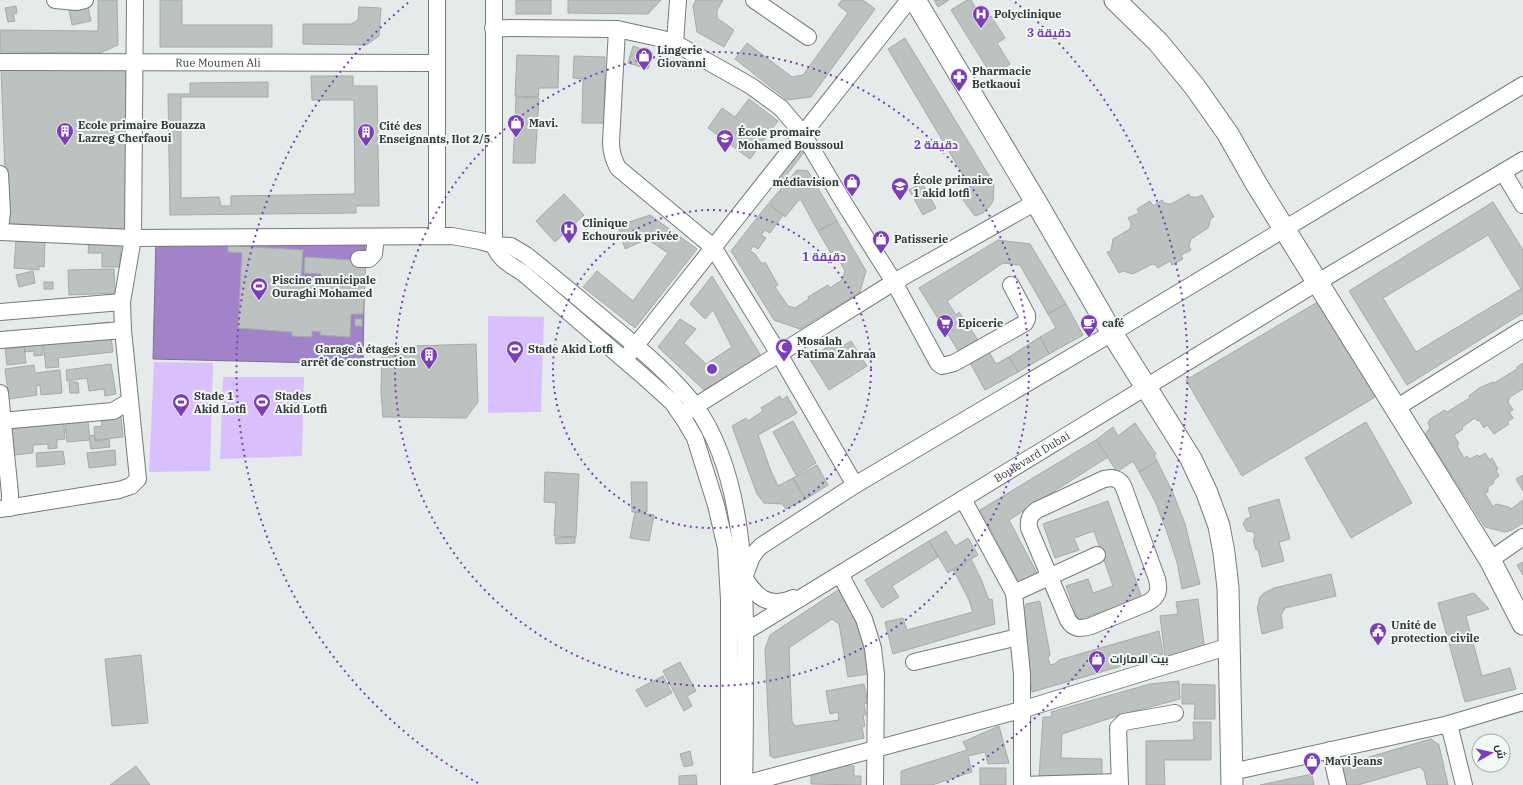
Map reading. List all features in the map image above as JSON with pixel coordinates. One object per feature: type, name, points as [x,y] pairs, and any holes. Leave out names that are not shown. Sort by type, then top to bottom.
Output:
[{"type":"main road","points":[[915,0],[1036,202],[1112,333],[1191,459],[1207,493],[1219,526],[1228,588],[1232,778]]},
{"type":"main road","points":[[1116,0],[1158,42],[1195,87],[1228,134],[1257,185],[1490,560],[1523,624]]},
{"type":"street","points":[[55,0],[77,2],[85,0]]},
{"type":"street","points":[[0,393],[1,421],[10,494],[5,508],[95,495],[131,486],[138,479],[123,330],[122,302],[133,238],[135,0]]},
{"type":"street","points":[[437,0],[437,236]]},
{"type":"street","points":[[494,0],[494,245],[499,256],[523,273],[672,402],[695,438],[705,465],[716,505],[744,577],[754,591],[764,600],[775,603],[789,600],[820,587]]},
{"type":"street","points":[[674,43],[678,0]]},
{"type":"street","points":[[754,0],[808,37]]},
{"type":"street","points":[[625,360],[635,345],[908,0]]},
{"type":"street","points":[[493,28],[617,30],[662,39],[674,43],[750,86],[781,108],[803,134],[844,203],[894,282],[938,362],[942,366],[954,363],[1025,323],[1027,315],[1011,285]]},
{"type":"street","points":[[617,30],[611,142],[611,153],[614,161],[618,168],[713,247],[779,354],[855,485]]},
{"type":"street","name":"Rue Moumen Ali","points":[[0,62],[436,63]]},
{"type":"street","points":[[1230,646],[1021,710],[743,785],[745,632],[744,577],[753,553],[761,546],[855,485],[1285,230],[1523,85]]},
{"type":"street","name":"Boulevard Dubai","points":[[745,632],[1318,282],[1523,160]]},
{"type":"street","points":[[1503,172],[1523,205]]},
{"type":"street","points":[[0,174],[0,231],[133,238],[437,236],[466,238],[494,245],[503,245],[519,250],[635,345],[665,373],[704,418],[722,460],[730,487],[734,549],[729,600],[728,785]]},
{"type":"street","points":[[681,414],[894,282],[1036,202]]},
{"type":"street","points":[[359,260],[369,258],[374,254],[376,237]]},
{"type":"street","points":[[0,312],[122,302]]},
{"type":"street","points":[[1396,408],[1523,329]]},
{"type":"street","points":[[0,340],[123,330]]},
{"type":"street","points":[[1,421],[113,411],[130,401]]},
{"type":"street","points":[[1104,479],[1117,479],[1122,483],[1124,488],[1157,579],[1159,587],[1158,594],[1148,603],[1091,626],[1082,629],[1076,628],[1071,625],[1050,576],[1029,528],[1028,520],[1031,514],[1036,510],[1104,479]]},
{"type":"street","points":[[963,499],[1014,593],[1022,674],[1022,785],[1120,784],[1118,728],[1124,722],[1175,713]]},
{"type":"street","points":[[1490,560],[1523,537]]},
{"type":"street","points":[[734,549],[761,546]]},
{"type":"street","points":[[1014,593],[1097,554]]},
{"type":"street","points":[[840,574],[864,619],[873,648],[876,676],[876,785]]},
{"type":"street","points":[[729,600],[744,577]]},
{"type":"street","points":[[914,662],[1018,636]]},
{"type":"street","points":[[1232,778],[1330,750],[1449,724],[1523,702]]},
{"type":"street","points":[[1449,724],[1464,785]]},
{"type":"street","points":[[1330,750],[1338,785]]},
{"type":"shaded area","name":"Piscine municipale Ouraghi Mohamed","points":[[156,239],[365,244],[363,364],[153,359]]},
{"type":"shaded area","name":"Stade Akid Lotfi","points":[[488,316],[544,317],[541,412],[488,413]]},
{"type":"shaded area","name":"Stade 1 Akid Lotfi","points":[[154,362],[213,363],[210,471],[149,472]]},
{"type":"shaded area","name":"Stades Akid Lotfi","points":[[223,377],[304,377],[302,456],[220,459]]},
{"type":"building","points":[[98,0],[117,0],[118,45],[100,53],[0,52],[0,30],[98,31]]},
{"type":"building","points":[[160,0],[182,0],[182,25],[272,25],[272,47],[160,47]]},
{"type":"building","points":[[516,0],[551,0],[551,14],[516,14]]},
{"type":"building","points":[[568,0],[661,0],[648,14],[568,13]]},
{"type":"building","points":[[696,0],[723,0],[717,10],[717,18],[734,30],[724,47],[697,32],[693,6]]},
{"type":"building","points":[[842,0],[863,0],[875,9],[811,97],[787,100],[735,59],[747,43],[792,77],[803,75],[848,13],[838,5]]},
{"type":"building","points":[[934,0],[949,0],[938,7]]},
{"type":"building","name":"Polyclinique","points":[[967,0],[971,0],[983,21],[991,16],[1005,38],[997,43],[1010,64],[992,76],[951,10]]},
{"type":"building","points":[[16,6],[17,13],[13,14],[15,21],[8,22],[5,8]]},
{"type":"building","points":[[88,6],[91,21],[72,25],[69,10]]},
{"type":"building","points":[[359,7],[381,8],[379,36],[366,45],[303,44],[303,24],[351,24],[358,20]]},
{"type":"building","points":[[905,38],[994,184],[993,201],[983,213],[975,216],[963,200],[969,197],[971,191],[969,185],[888,49]]},
{"type":"building","points":[[633,46],[653,53],[648,69],[628,63]]},
{"type":"building","points":[[517,55],[559,56],[558,88],[539,88],[538,97],[515,96]]},
{"type":"building","points":[[574,56],[605,57],[604,123],[582,123],[583,79],[573,78]]},
{"type":"building","name":"Ecole primaire Bouazza Lazreg Cherfaoui","points":[[1,69],[127,69],[126,232],[7,223]]},
{"type":"building","name":"Cité des Enseignants, Ilot 2/5","points":[[311,76],[353,76],[353,86],[377,86],[379,206],[356,206],[356,213],[170,215],[168,94],[190,94],[190,83],[268,82],[268,97],[181,97],[181,198],[219,197],[221,206],[231,206],[231,196],[355,194],[354,100],[312,100]]},
{"type":"building","points":[[516,97],[539,98],[535,163],[513,163]]},
{"type":"building","points":[[749,99],[778,121],[750,159],[708,128],[722,108],[735,117]]},
{"type":"building","points":[[792,134],[808,147],[782,181],[766,169]]},
{"type":"building","points":[[797,170],[808,171],[837,221],[818,231],[801,200],[799,200],[785,217],[769,203]]},
{"type":"building","points":[[922,183],[936,208],[923,215],[909,190]]},
{"type":"building","points":[[564,194],[584,215],[555,242],[536,221]]},
{"type":"building","points":[[1189,194],[1190,197],[1198,197],[1202,195],[1214,217],[1211,218],[1208,228],[1191,239],[1189,246],[1191,250],[1181,255],[1183,259],[1172,265],[1170,261],[1158,268],[1156,265],[1152,264],[1133,274],[1123,271],[1119,273],[1107,252],[1111,251],[1113,239],[1130,229],[1131,223],[1128,218],[1139,213],[1137,209],[1150,201],[1153,206],[1162,200],[1164,203],[1171,204]]},
{"type":"building","points":[[1493,202],[1523,250],[1523,313],[1407,385],[1349,291]],"holes":[[[1488,235],[1521,289],[1416,352],[1383,298]]]},
{"type":"building","points":[[768,204],[783,215],[770,233],[765,230],[761,235],[766,238],[758,249],[753,246],[750,251],[755,254],[762,264],[765,262],[778,285],[775,287],[788,306],[795,308],[809,299],[808,297],[828,285],[830,288],[842,280],[845,271],[834,251],[831,253],[818,231],[837,221],[866,271],[860,292],[800,329],[774,320],[731,251]]},
{"type":"building","points":[[650,215],[697,249],[635,328],[583,287],[597,271],[633,301],[668,253],[647,239],[625,249],[618,226]]},
{"type":"building","points":[[16,240],[45,242],[44,267],[39,266],[39,270],[14,268]]},
{"type":"building","points":[[998,240],[1030,244],[1066,304],[1048,314],[1020,265],[1003,263],[947,301],[956,315],[959,312],[978,340],[959,352],[919,288]]},
{"type":"building","points":[[89,242],[121,243],[120,267],[102,267],[102,253],[88,253]]},
{"type":"building","points":[[228,242],[237,243],[237,246],[303,250],[301,280],[321,281],[321,274],[304,273],[305,257],[366,261],[363,314],[351,314],[350,337],[320,335],[321,332],[312,331],[312,337],[292,336],[292,332],[238,328],[242,253],[228,252]]},
{"type":"building","points":[[114,269],[115,293],[69,295],[68,270]]},
{"type":"building","points":[[33,271],[35,283],[19,287],[16,275]]},
{"type":"building","points":[[712,276],[761,356],[704,390],[658,347],[680,319],[696,329],[684,343],[706,364],[732,347],[713,310],[705,319],[690,304]]},
{"type":"building","points":[[44,282],[53,282],[53,289],[44,289]]},
{"type":"building","points":[[1321,300],[1377,396],[1242,476],[1186,380]]},
{"type":"building","points":[[1066,304],[1083,335],[1049,354],[1040,337],[1056,328],[1048,314]]},
{"type":"building","points":[[355,319],[362,319],[362,326],[355,326]]},
{"type":"building","points":[[109,322],[113,352],[58,358],[59,367],[46,368],[42,334],[83,329],[82,325]]},
{"type":"building","points":[[40,329],[43,355],[34,356],[34,351],[25,352],[25,346],[6,348],[4,333]]},
{"type":"building","points":[[1040,337],[1049,354],[1018,372],[1009,357]]},
{"type":"building","points":[[851,341],[867,366],[829,390],[809,358],[834,343],[838,349]]},
{"type":"building","name":"Garage à étages en arrêt de construction","points":[[476,344],[478,402],[466,418],[383,417],[381,393],[382,347]]},
{"type":"building","points":[[24,347],[26,363],[7,365],[5,349]]},
{"type":"building","points":[[988,350],[996,364],[1009,357],[1018,372],[985,390],[969,361]]},
{"type":"building","points":[[1523,363],[1523,389],[1510,397],[1508,402],[1513,410],[1509,412],[1513,418],[1507,422],[1509,424],[1494,434],[1487,425],[1484,428],[1479,420],[1477,421],[1475,418],[1454,435],[1459,444],[1457,446],[1464,458],[1467,456],[1469,459],[1478,455],[1479,457],[1485,453],[1490,460],[1492,458],[1498,469],[1496,470],[1499,476],[1493,481],[1494,483],[1488,487],[1488,492],[1485,493],[1493,507],[1496,504],[1509,507],[1511,509],[1523,500],[1523,523],[1512,530],[1505,532],[1485,527],[1425,434],[1430,428],[1428,423],[1430,419],[1445,410],[1447,412],[1470,398],[1469,396],[1479,388],[1493,382],[1494,383],[1517,369],[1517,367]]},
{"type":"building","points":[[111,364],[116,394],[105,396],[104,389],[89,391],[87,378],[67,381],[66,370]]},
{"type":"building","points":[[34,365],[35,373],[60,370],[62,393],[41,395],[40,385],[36,386],[37,395],[9,399],[5,369]]},
{"type":"building","points":[[69,382],[78,382],[79,393],[70,393]]},
{"type":"building","points":[[780,396],[782,400],[787,396],[797,413],[758,435],[778,486],[793,478],[806,499],[786,509],[782,504],[764,503],[757,494],[732,426],[746,418],[748,421],[763,411],[761,408]]},
{"type":"building","points":[[87,412],[90,440],[67,442],[64,414]]},
{"type":"building","points":[[63,415],[65,439],[57,440],[57,448],[48,449],[48,444],[33,445],[33,453],[14,455],[10,418]]},
{"type":"building","points":[[121,416],[123,437],[95,440],[94,427],[102,426],[101,418]]},
{"type":"building","points":[[793,421],[816,463],[796,475],[773,432]]},
{"type":"building","points":[[1366,422],[1412,503],[1351,538],[1305,458]]},
{"type":"building","points":[[1135,423],[1156,454],[1154,455],[1157,461],[1139,472],[1133,461],[1117,472],[1096,440],[1113,427],[1118,436]]},
{"type":"building","points":[[94,435],[95,441],[109,439],[110,447],[91,449],[89,436]]},
{"type":"building","points":[[1096,440],[1108,457],[1009,520],[1040,579],[1022,588],[980,510]]},
{"type":"building","points":[[115,450],[116,465],[89,468],[87,453]]},
{"type":"building","points":[[63,451],[65,464],[37,467],[36,453]]},
{"type":"building","points":[[1157,461],[1173,493],[1185,524],[1200,584],[1182,589],[1177,562],[1166,529],[1155,501],[1139,472]]},
{"type":"building","points":[[817,465],[828,485],[806,499],[793,478]]},
{"type":"building","points":[[545,472],[579,474],[576,537],[554,536],[556,503],[544,502]]},
{"type":"building","points":[[1523,475],[1523,491],[1516,479]]},
{"type":"building","points":[[631,482],[647,482],[647,512],[632,512]]},
{"type":"building","points":[[1279,499],[1290,539],[1279,542],[1284,561],[1262,567],[1258,549],[1256,550],[1253,539],[1255,538],[1254,532],[1247,531],[1243,524],[1246,519],[1251,517],[1248,508]]},
{"type":"building","points":[[1108,501],[1142,598],[1078,620],[1066,586],[1088,579],[1093,593],[1113,586],[1094,531],[1074,538],[1079,550],[1055,558],[1043,524]]},
{"type":"building","points":[[635,512],[654,515],[649,541],[630,538]]},
{"type":"building","points":[[946,531],[955,546],[968,538],[978,555],[948,573],[929,541]]},
{"type":"building","points":[[575,537],[575,543],[556,544],[555,538]]},
{"type":"building","points":[[929,541],[938,557],[892,586],[899,597],[882,608],[865,580]]},
{"type":"building","points":[[971,559],[989,600],[992,599],[995,624],[893,654],[885,622],[903,618],[907,630],[973,612],[969,600],[953,569]]},
{"type":"building","points":[[1523,562],[1523,575],[1517,565]]},
{"type":"building","points":[[1331,574],[1336,596],[1285,608],[1281,615],[1283,628],[1262,634],[1257,607],[1260,597],[1264,593],[1274,588]]},
{"type":"building","points":[[838,590],[845,597],[859,620],[868,674],[848,677],[839,624],[832,619],[790,647],[792,722],[795,726],[839,720],[838,712],[830,714],[826,691],[864,684],[868,703],[864,704],[866,715],[863,715],[865,726],[862,727],[864,738],[774,758],[770,756],[765,649],[770,635]]},
{"type":"building","points":[[1474,593],[1489,609],[1466,616],[1482,676],[1510,668],[1516,689],[1465,702],[1438,603]]},
{"type":"building","points":[[1198,599],[1205,651],[1165,656],[1160,616],[1178,614],[1176,602]]},
{"type":"building","points":[[1040,601],[1050,654],[1048,658],[1050,665],[1055,664],[1059,660],[1159,631],[1163,654],[1032,692],[1021,609],[1025,608],[1026,604]]},
{"type":"building","points":[[141,655],[148,723],[112,726],[105,659]]},
{"type":"building","points":[[680,662],[696,691],[687,696],[692,706],[684,711],[663,671]]},
{"type":"building","points":[[663,676],[672,693],[646,707],[636,690]]},
{"type":"building","points":[[1179,681],[1180,699],[1120,715],[1062,734],[1061,758],[1102,759],[1102,780],[1039,778],[1043,717],[1052,717],[1051,712],[1150,684]]},
{"type":"building","points":[[1182,684],[1215,685],[1215,719],[1194,719],[1195,704],[1182,704]]},
{"type":"building","points":[[1193,722],[1211,722],[1211,760],[1164,760],[1165,785],[1146,785],[1146,741],[1194,740]]},
{"type":"building","points":[[999,726],[1009,763],[988,764],[985,752],[968,756],[972,772],[932,785],[901,785],[901,771],[967,750],[963,742]]},
{"type":"building","points":[[1431,739],[1439,745],[1448,785],[1427,785],[1424,771],[1420,767],[1358,785],[1344,785],[1338,766]]},
{"type":"building","points":[[690,751],[693,765],[684,767],[680,754]]},
{"type":"building","points":[[136,766],[150,785],[110,785]]},
{"type":"building","points":[[811,766],[854,766],[854,776],[861,776],[861,785],[811,784]]},
{"type":"building","points":[[980,768],[1006,768],[1006,785],[980,785]]},
{"type":"building","points":[[1312,774],[1314,785],[1260,785]]},
{"type":"building","points":[[696,775],[697,785],[679,785],[679,776]]},
{"type":"place","name":"Polyclinique","points":[[981,29]]},
{"type":"place","name":"Lingerie Giovanni","points":[[644,71]]},
{"type":"place","name":"Pharmacie Betkaoui","points":[[959,92]]},
{"type":"place","name":"Mavi.","points":[[516,138]]},
{"type":"place","name":"Ecole primaire Bouazza Lazreg Cherfaoui","points":[[65,146]]},
{"type":"place","name":"Cité des Enseignants, Ilot 2/5","points":[[366,147]]},
{"type":"place","name":"École promaire Mohamed Boussoul","points":[[725,153]]},
{"type":"place","name":"médiavision","points":[[852,197]]},
{"type":"place","name":"École primaire 1 akid lotfi","points":[[900,201]]},
{"type":"place","name":"Clinique Echourouk privée","points":[[569,244]]},
{"type":"place","name":"Patisserie","points":[[881,254]]},
{"type":"place","name":"Piscine municipale Ouraghi Mohamed","points":[[259,301]]},
{"type":"place","name":"Epicerie","points":[[945,338]]},
{"type":"place","name":"café","points":[[1089,338]]},
{"type":"place","name":"Mosalah Fatima Zahraa","points":[[784,362]]},
{"type":"place","name":"Stade Akid Lotfi","points":[[515,364]]},
{"type":"place","name":"Garage à étages en arrêt de construction","points":[[429,370]]},
{"type":"place","name":"Stade 1 Akid Lotfi","points":[[181,417]]},
{"type":"place","name":"Stades Akid Lotfi","points":[[262,417]]},
{"type":"place","name":"Unité de protection civile","points":[[1378,646]]},
{"type":"place","name":"بيت الامارات","points":[[1097,674]]},
{"type":"place","name":"Mavi jeans","points":[[1312,776]]}]
